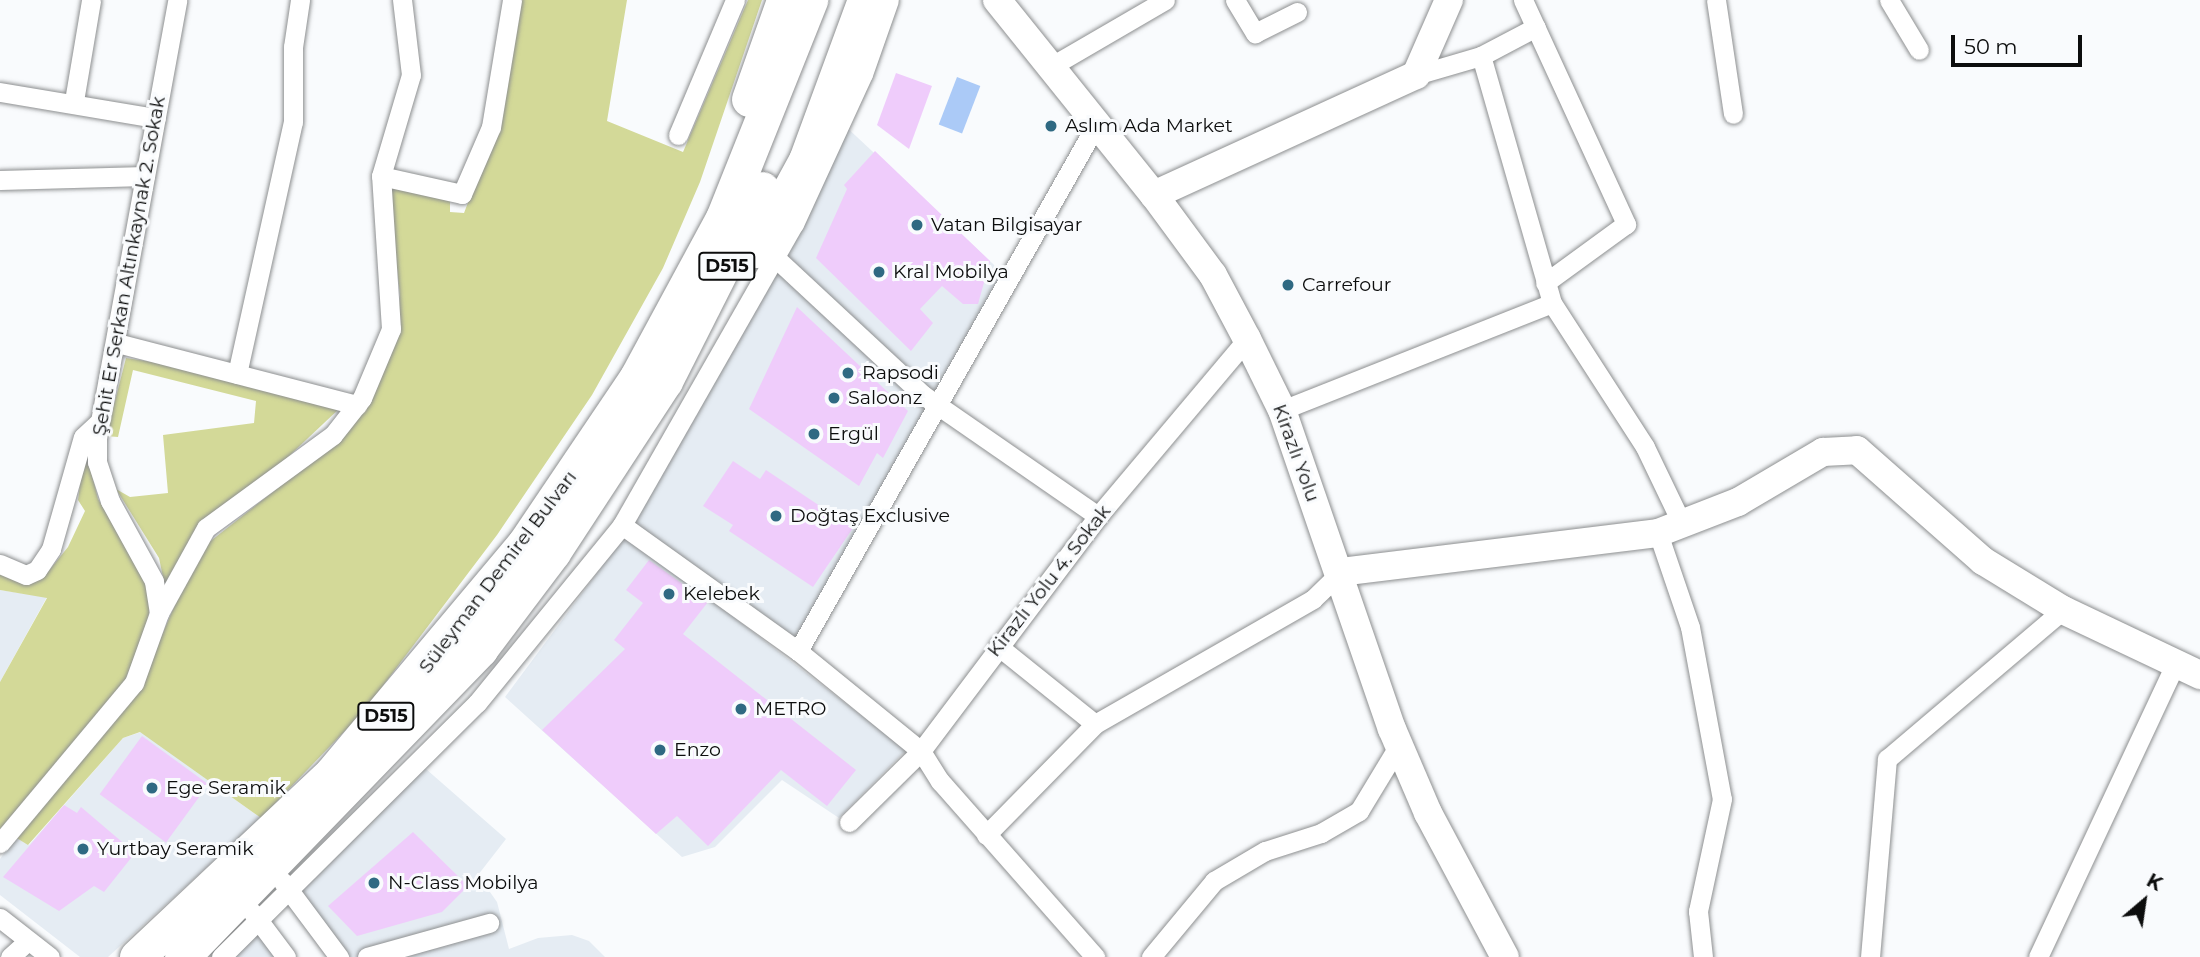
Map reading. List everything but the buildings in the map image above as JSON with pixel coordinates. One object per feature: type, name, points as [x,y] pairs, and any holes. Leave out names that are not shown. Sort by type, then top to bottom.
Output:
[{"type":"highway","points":[[398,721],[443,628],[530,518],[624,374],[676,276],[722,171],[784,0]]},
{"type":"highway","name":"Süleyman Demirel Bulvarı","points":[[802,61],[810,0]]},
{"type":"highway","name":"Süleyman Demirel Bulvarı","points":[[137,957],[480,649],[553,552],[664,381],[745,229],[802,61],[835,0]]},
{"type":"highway","points":[[398,721],[484,663],[570,552],[768,251],[806,160],[864,0]]},
{"type":"highway","name":"Süleyman Demirel Bulvarı","points":[[182,957],[249,911],[280,879],[398,721]]},
{"type":"street","points":[[74,101],[91,0]]},
{"type":"street","name":"Şehit Er Serkan Altınkaynak 2. Sokak","points":[[0,843],[134,683],[159,613],[154,581],[110,501],[97,462],[98,423],[117,343],[177,0]]},
{"type":"street","points":[[237,374],[293,122],[293,47],[300,0]]},
{"type":"street","points":[[159,613],[206,528],[332,435],[357,405],[391,329],[381,176],[411,75],[402,0]]},
{"type":"street","points":[[381,176],[462,194],[491,127],[512,0]]},
{"type":"street","points":[[678,135],[735,0]]},
{"type":"street","points":[[339,957],[280,879],[477,703],[622,525],[768,251],[824,164],[889,0]]},
{"type":"street","name":"Kirazlı Yolu","points":[[997,0],[1154,195],[1213,275],[1247,339],[1282,410],[1341,572],[1399,745],[1428,813],[1505,957]]},
{"type":"street","points":[[1050,67],[1165,0]]},
{"type":"street","points":[[1235,0],[1255,33],[1297,12]]},
{"type":"street","points":[[1416,75],[1449,0]]},
{"type":"street","points":[[1523,0],[1626,224],[1545,283]]},
{"type":"street","points":[[1716,0],[1733,114]]},
{"type":"street","points":[[1889,0],[1919,50]]},
{"type":"street","points":[[1154,195],[1416,75],[1481,56],[1536,27]]},
{"type":"street","points":[[1481,56],[1552,303],[1645,447],[1670,530],[1722,799],[1698,911],[1703,957]]},
{"type":"street","points":[[0,92],[74,101],[156,118]]},
{"type":"street","points":[[798,651],[936,400],[1096,125]]},
{"type":"street","points":[[0,180],[145,176]]},
{"type":"street","points":[[768,251],[936,400],[1098,516]]},
{"type":"street","points":[[1282,410],[1552,303]]},
{"type":"street","name":"Kirazlı Yolu 4. Sokak","points":[[849,822],[921,751],[1098,516],[1247,339]]},
{"type":"street","points":[[117,343],[357,405]]},
{"type":"street","points":[[0,564],[26,575],[37,570],[51,548],[83,437],[98,423]]},
{"type":"street","points":[[986,835],[1095,724],[1313,599],[1341,572],[1670,530],[1738,502],[1823,452],[1857,450],[1983,561],[2063,610],[2188,670],[2038,957]]},
{"type":"street","points":[[622,525],[798,651],[921,751],[986,835],[1095,957]]},
{"type":"street","points":[[1870,957],[1887,759],[2063,610]]},
{"type":"street","points":[[998,646],[1095,724]]},
{"type":"street","points":[[1151,957],[1214,881],[1265,851],[1321,833],[1359,811],[1399,745]]},
{"type":"street","points":[[221,957],[249,911],[286,957]]},
{"type":"street","points":[[0,918],[29,949],[50,957]]},
{"type":"street","points":[[367,957],[489,923]]},
{"type":"street","points":[[10,957],[29,949]]},
{"type":"shaded area","points":[[842,123],[1007,277],[798,651],[622,525]]},
{"type":"shaded area","points":[[626,534],[906,750],[839,818],[782,780],[715,847],[682,857],[505,697]]},
{"type":"shaded area","points":[[0,590],[47,597],[0,682]]},
{"type":"shaded area","points":[[141,732],[261,818],[108,957],[80,957],[0,895],[0,859],[15,837],[29,845],[123,738]]},
{"type":"shaded area","points":[[418,762],[506,839],[478,875],[497,902],[509,949],[538,938],[572,935],[589,941],[605,957],[339,957],[292,889]]},
{"type":"shaded area","points":[[261,921],[286,957],[221,957]]},
{"type":"green space","points":[[518,0],[627,0],[607,121],[683,152],[748,0],[762,0],[700,182],[663,268],[592,395],[497,535],[363,712],[261,818],[140,732],[123,738],[28,845],[15,837],[138,691],[198,551],[340,439],[397,334],[400,295],[388,188],[392,184],[450,200],[450,212],[464,213],[494,135]]},
{"type":"green space","points":[[126,358],[192,368],[340,408],[272,472],[215,513],[166,591],[159,558],[116,489],[130,497],[168,493],[163,435],[254,423],[256,401],[133,370],[118,437],[106,436]]},
{"type":"green space","points":[[85,447],[98,499],[144,575],[150,608],[146,628],[122,688],[0,829],[0,682],[47,598],[0,590],[0,570],[32,581],[47,573],[68,547],[85,511],[78,500]]},
{"type":"water","points":[[957,77],[980,86],[962,134],[939,125]]},
{"type":"place","name":"Aslım Ada Market","points":[[1051,126]]},
{"type":"place","name":"Vatan Bilgisayar","points":[[917,225]]},
{"type":"place","name":"Kral Mobilya","points":[[879,272]]},
{"type":"place","name":"Carrefour","points":[[1288,285]]},
{"type":"place","name":"Rapsodi","points":[[848,373]]},
{"type":"place","name":"Saloonz","points":[[834,398]]},
{"type":"place","name":"Ergül","points":[[814,434]]},
{"type":"place","name":"Doğtaş Exclusive","points":[[776,516]]},
{"type":"place","name":"Kelebek","points":[[669,594]]},
{"type":"place","name":"METRO","points":[[741,709]]},
{"type":"place","name":"Enzo","points":[[660,750]]},
{"type":"place","name":"Ege Seramik","points":[[152,788]]},
{"type":"place","name":"Yurtbay Seramik","points":[[83,849]]},
{"type":"place","name":"N-Class Mobilya","points":[[374,883]]}]
